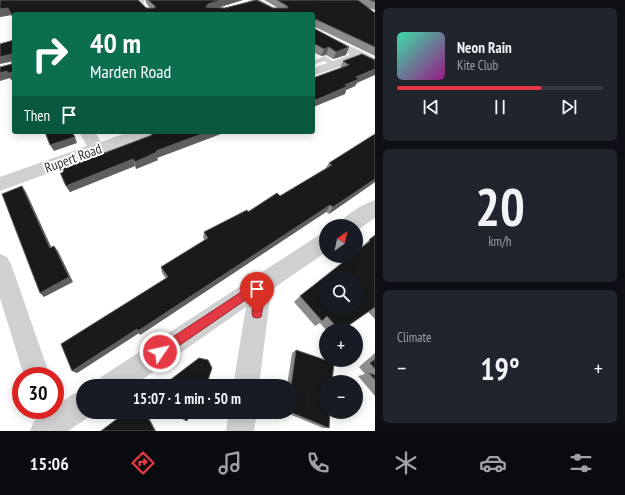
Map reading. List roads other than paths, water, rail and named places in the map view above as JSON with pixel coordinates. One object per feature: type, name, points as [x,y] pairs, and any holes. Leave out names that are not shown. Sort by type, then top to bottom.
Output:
[{"type":"street","points":[[242,6],[257,1],[276,12]]},
{"type":"street","points":[[315,32],[375,63]]},
{"type":"street","points":[[315,63],[335,64],[360,55]]},
{"type":"street","points":[[88,134],[97,149]]},
{"type":"street","name":"Rupert Road","points":[[0,184],[139,134]]},
{"type":"street","points":[[358,219],[375,208]]},
{"type":"street","points":[[120,379],[319,245]]},
{"type":"street","points":[[0,264],[34,367]]},
{"type":"street","points":[[247,379],[261,284]]},
{"type":"street","points":[[48,422],[76,408]]},
{"type":"street","points":[[240,431],[242,419]]},
{"type":"lane","points":[[141,0],[141,4],[149,12]]}]
